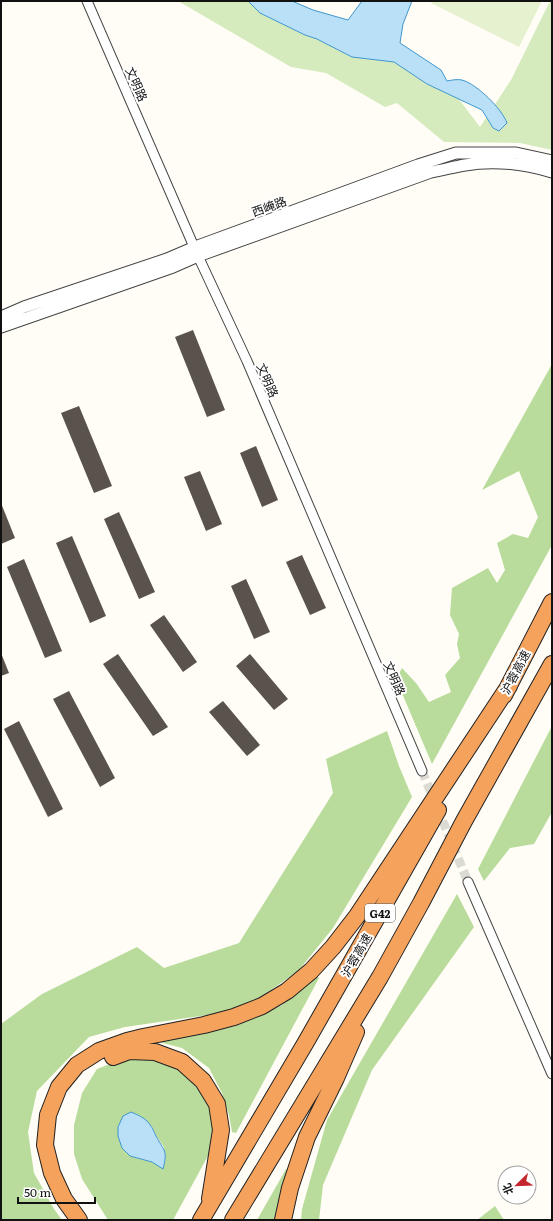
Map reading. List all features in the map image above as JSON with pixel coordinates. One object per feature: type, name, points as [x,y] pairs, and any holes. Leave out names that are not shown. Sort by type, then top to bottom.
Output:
[{"type":"highway","name":"沪蓉高速","points":[[205,1214],[306,1042],[509,686],[552,602]]},
{"type":"highway","name":"G42","points":[[233,1220],[380,977],[464,821],[552,664]]},
{"type":"highway","points":[[79,1220],[64,1199],[52,1173],[45,1145],[48,1115],[60,1086],[64,1081],[77,1065],[99,1051],[143,1037],[204,1025],[234,1017],[262,1006],[287,991],[311,971],[333,947],[356,916],[509,686]]},
{"type":"highway","points":[[283,1220],[290,1188],[307,1137],[336,1078],[380,977]]},
{"type":"highway","points":[[92,1220],[73,1194],[62,1170],[55,1144],[58,1117],[68,1092],[84,1072],[104,1060],[129,1051],[155,1052],[182,1062],[203,1081],[217,1104],[221,1130],[205,1214]]},
{"type":"street","name":"文明路","points":[[87,1],[196,252],[247,361],[422,772]]},
{"type":"street","name":"西崦路","points":[[1,327],[173,267],[196,252],[418,165],[456,153],[516,153],[552,161]]},
{"type":"street","name":"西崦路","points":[[1,316],[167,258],[196,252],[431,172],[466,164],[498,163],[536,167],[552,172]]},
{"type":"street","points":[[468,882],[552,1074]]},
{"type":"green space","points":[[178,1],[248,1],[260,13],[352,57],[394,62],[427,84],[458,98],[480,127],[511,80],[550,1],[552,1],[552,150],[520,143],[444,142],[397,103],[385,107],[326,73],[291,67]]},
{"type":"green space","points":[[432,1],[542,1],[519,47],[431,3]]},
{"type":"green space","points":[[552,364],[552,545],[432,764],[396,679],[402,668],[416,683],[429,702],[451,692],[445,675],[460,658],[457,644],[459,634],[450,615],[452,588],[488,568],[497,583],[505,570],[497,543],[513,534],[528,538],[538,517],[519,471],[482,490]]},
{"type":"green space","points":[[552,726],[552,812],[534,844],[510,848],[484,881],[478,869]]},
{"type":"green space","points":[[387,731],[412,797],[333,928],[299,970],[264,995],[245,1006],[221,1013],[125,1027],[89,1037],[37,1091],[28,1132],[34,1173],[54,1209],[62,1220],[1,1220],[1,1024],[42,994],[137,947],[164,968],[239,943],[333,793],[326,759]]},
{"type":"green space","points":[[457,894],[474,927],[372,1070],[323,1185],[319,1220],[301,1220],[302,1209],[327,1120]]},
{"type":"green space","points":[[316,976],[319,978],[236,1133],[232,1132],[229,1115],[222,1093],[209,1068],[182,1048],[155,1041],[239,1025],[282,1005]]},
{"type":"green space","points":[[128,1057],[155,1059],[179,1068],[199,1090],[214,1115],[209,1154],[173,1220],[108,1220],[82,1179],[74,1154],[74,1125],[82,1093],[97,1069]],"holes":[[[151,1125],[164,1147],[163,1168],[152,1162],[130,1156],[122,1148]]]},
{"type":"green space","points":[[286,1169],[291,1171],[277,1220],[257,1220]]},
{"type":"green space","points":[[495,1206],[504,1220],[477,1220]]},
{"type":"water","points":[[248,1],[292,1],[313,10],[348,20],[362,1],[412,1],[403,24],[400,43],[441,70],[447,81],[462,80],[475,86],[495,104],[507,123],[499,131],[493,128],[482,110],[427,84],[394,62],[352,57],[260,13]]},
{"type":"water","points":[[131,1112],[147,1121],[152,1127],[165,1154],[163,1169],[152,1162],[130,1156],[122,1148],[118,1136],[118,1127],[123,1116]]},
{"type":"building","points":[[193,330],[225,410],[207,417],[175,337]]},
{"type":"building","points":[[79,406],[112,486],[94,493],[61,413]]},
{"type":"building","points":[[256,446],[278,500],[262,507],[240,453]]},
{"type":"building","points":[[200,471],[222,524],[206,531],[184,477]]},
{"type":"building","points":[[1,503],[15,538],[1,544]]},
{"type":"building","points":[[119,512],[155,592],[139,599],[104,519]]},
{"type":"building","points":[[72,536],[106,616],[90,623],[56,543]]},
{"type":"building","points":[[302,555],[326,608],[310,615],[286,562]]},
{"type":"building","points":[[24,559],[62,651],[45,658],[7,567]]},
{"type":"building","points":[[246,579],[270,632],[254,639],[231,586]]},
{"type":"building","points":[[164,615],[197,662],[183,672],[150,625]]},
{"type":"building","points":[[1,653],[9,673],[1,676]]},
{"type":"building","points":[[118,654],[168,727],[153,736],[103,664]]},
{"type":"building","points":[[250,654],[288,699],[274,710],[236,666]]},
{"type":"building","points":[[69,691],[115,778],[100,787],[53,699]]},
{"type":"building","points":[[223,701],[260,745],[247,756],[209,712]]},
{"type":"building","points":[[19,721],[63,809],[48,817],[4,729]]},
{"type":"tunnel","points":[[422,771],[468,882]]}]
